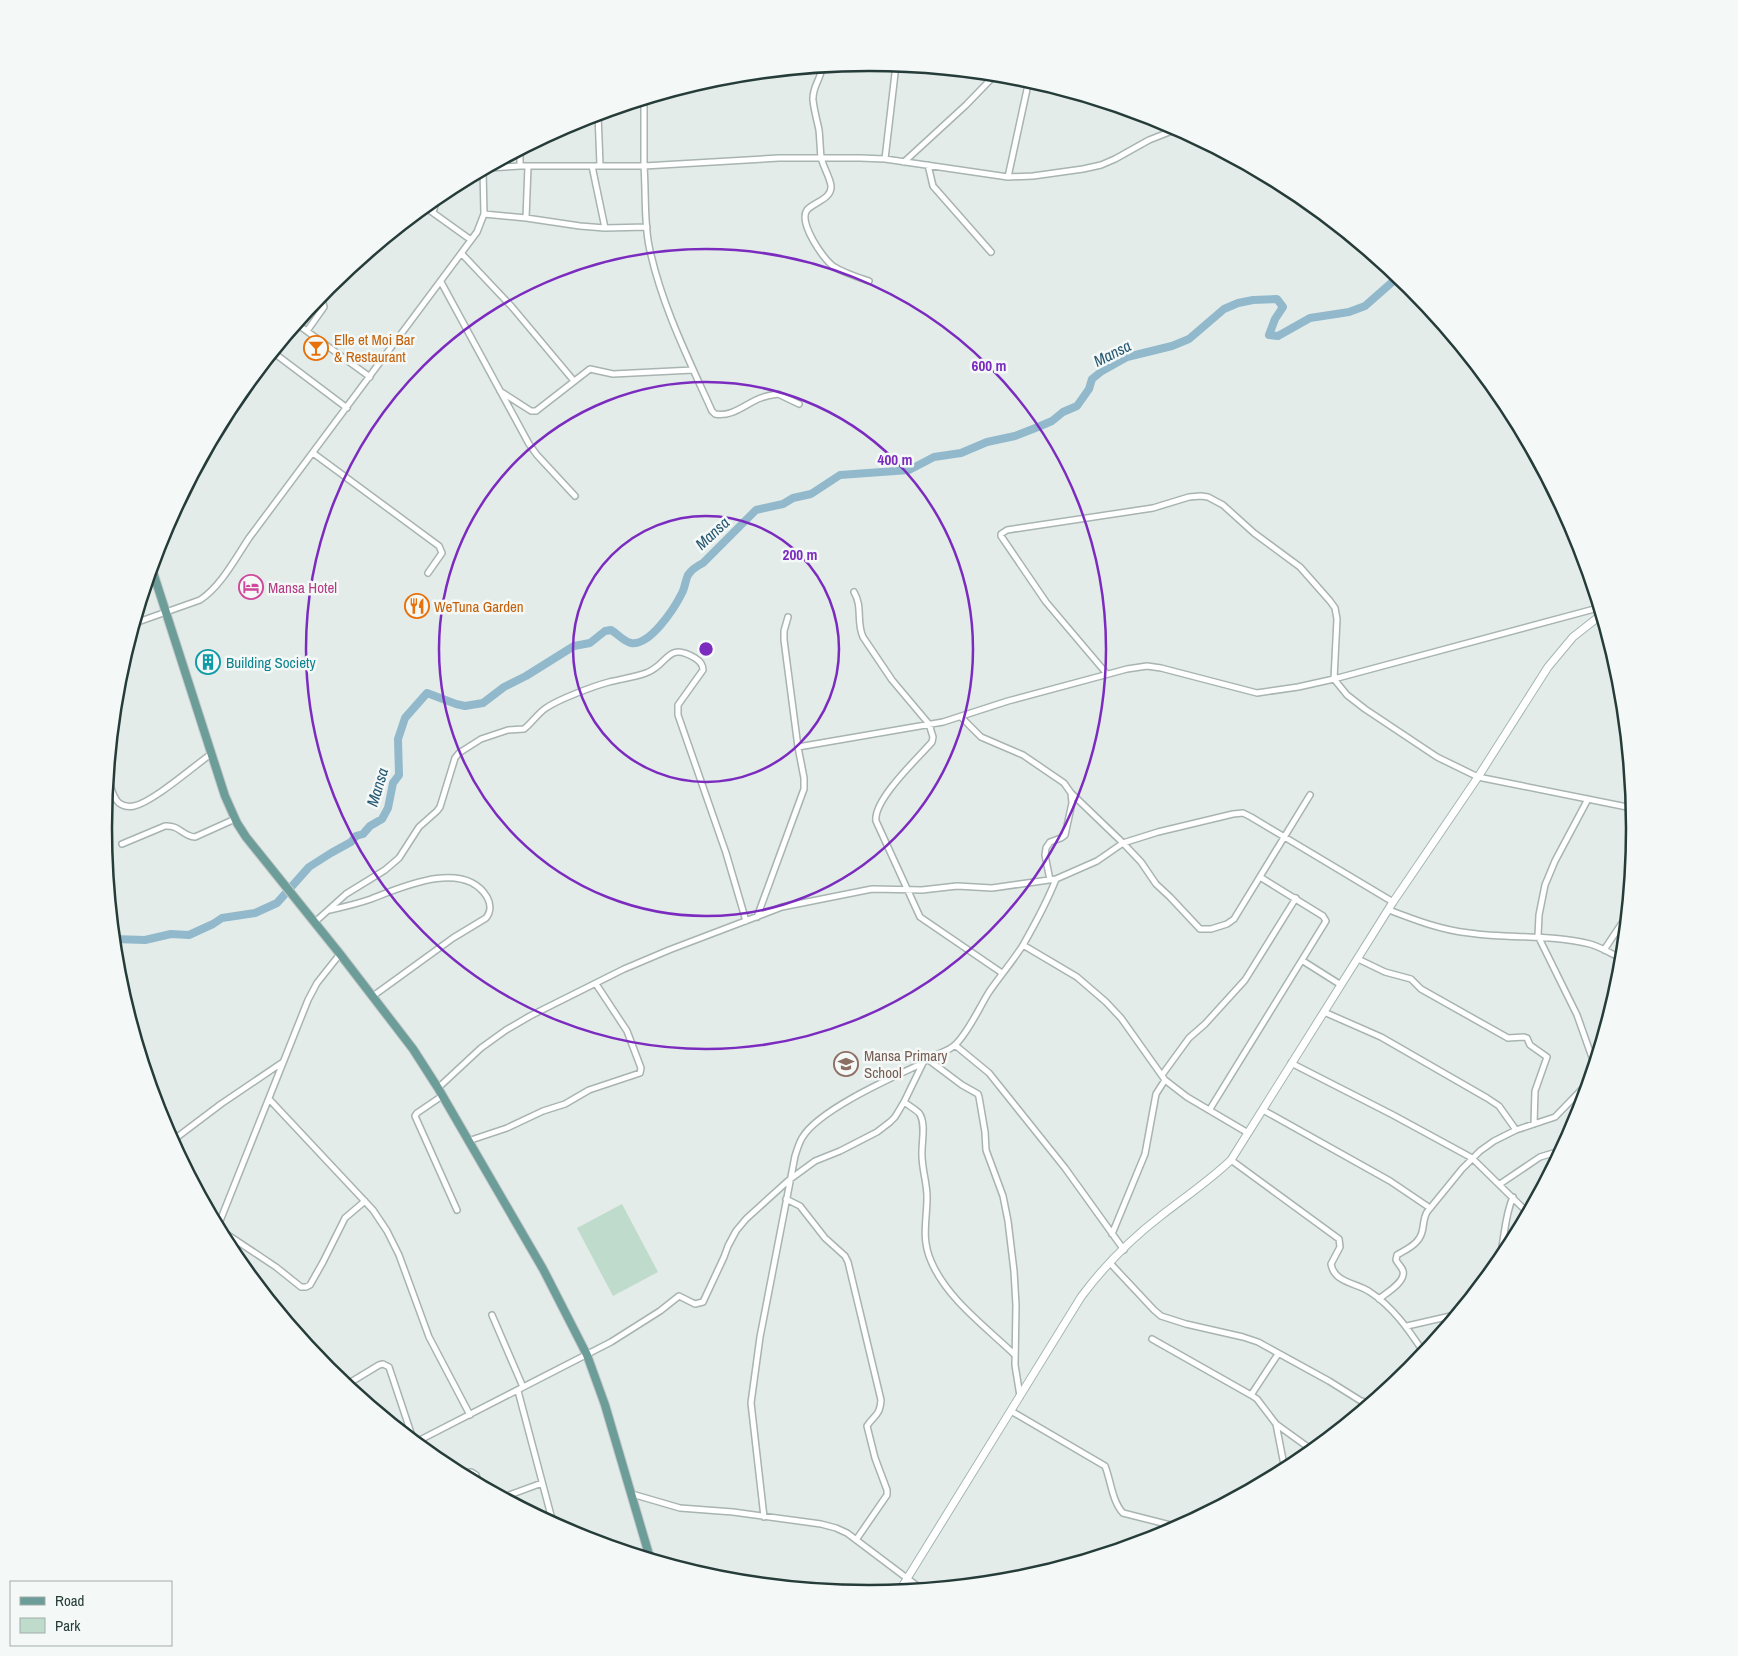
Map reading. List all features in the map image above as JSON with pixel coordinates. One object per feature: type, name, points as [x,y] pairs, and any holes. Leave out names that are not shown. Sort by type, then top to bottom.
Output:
[{"type":"main road","points":[[155,577],[211,754],[235,819],[246,837],[403,1035],[438,1088],[552,1286],[587,1355],[605,1405],[647,1551]]},
{"type":"street","points":[[885,159],[895,72]]},
{"type":"street","points":[[821,73],[814,85],[812,99],[819,133],[821,158],[831,186],[827,196],[806,212],[806,224],[818,250],[832,265],[869,281]]},
{"type":"street","points":[[904,162],[989,81]]},
{"type":"street","points":[[1008,177],[1027,88]]},
{"type":"street","points":[[644,106],[644,166],[649,244],[658,282],[693,370],[712,410],[715,414],[725,414],[741,409],[757,400],[778,394],[799,404]]},
{"type":"street","points":[[598,122],[600,165]]},
{"type":"street","points":[[501,167],[644,166],[779,158],[885,159],[1008,177],[1033,176],[1101,165],[1149,140],[1167,133]]},
{"type":"street","points":[[520,157],[520,166]]},
{"type":"street","points":[[928,165],[934,186],[991,252]]},
{"type":"street","points":[[526,218],[528,166]]},
{"type":"street","points":[[592,166],[605,228]]},
{"type":"street","points":[[141,622],[195,602],[209,594],[472,240],[484,214],[484,177]]},
{"type":"street","points":[[433,212],[472,240]]},
{"type":"street","points":[[484,214],[605,228],[647,227]]},
{"type":"street","points":[[462,254],[512,307],[574,381]]},
{"type":"street","points":[[441,282],[529,444],[537,456],[575,496]]},
{"type":"street","points":[[307,331],[324,307],[323,304]]},
{"type":"street","points":[[302,327],[370,376]]},
{"type":"street","points":[[278,356],[346,408]]},
{"type":"street","points":[[499,391],[536,412],[590,369],[613,374],[693,370]]},
{"type":"street","points":[[313,453],[439,546],[442,553],[428,574]]},
{"type":"street","points":[[1107,674],[1046,602],[1001,534],[1007,530],[1153,508],[1189,497],[1208,497],[1223,505],[1254,533],[1300,567],[1330,601],[1335,608],[1337,619],[1334,679],[1346,695],[1365,710],[1437,757],[1478,777],[1625,807]]},
{"type":"street","points":[[854,592],[860,604],[860,630],[863,637],[892,680],[929,724],[933,737],[932,742],[896,781],[875,815],[876,821],[920,917],[1002,973]]},
{"type":"street","points":[[798,747],[961,717],[1008,701],[1140,667],[1154,667],[1257,694],[1298,687],[1593,609]]},
{"type":"street","points":[[756,916],[804,789],[784,640],[784,630],[788,617]]},
{"type":"street","points":[[905,1584],[1082,1297],[1110,1263],[1153,1222],[1211,1179],[1230,1160],[1393,902],[1478,777],[1548,667],[1573,637],[1596,618]]},
{"type":"street","points":[[315,922],[346,894],[385,870],[399,858],[419,827],[437,811],[455,758],[466,747],[481,739],[508,730],[524,729],[537,715],[556,702],[598,685],[648,672],[669,655],[683,651],[700,661],[703,665],[703,670],[678,704],[678,715],[726,853],[746,921]]},
{"type":"street","points":[[961,717],[981,737],[1023,755],[1064,783],[1071,793],[1141,862],[1156,884],[1200,929],[1212,929],[1227,924],[1234,919],[1310,795]]},
{"type":"street","points":[[113,794],[118,802],[125,806],[133,806],[155,795],[211,754]]},
{"type":"street","points":[[764,1517],[752,1394],[760,1337],[789,1180],[802,1137],[816,1123],[840,1105],[955,1045],[1002,973],[1023,945],[1047,902],[1053,880],[1045,855],[1046,848],[1050,842],[1061,838],[1065,834],[1072,803],[1071,793]]},
{"type":"street","points":[[1588,799],[1555,861],[1545,885],[1539,915],[1538,936],[1578,1015],[1591,1054]]},
{"type":"street","points":[[438,1088],[481,1048],[506,1030],[596,984],[669,950],[756,916],[796,903],[872,889],[922,890],[958,886],[992,888],[1053,880],[1097,861],[1123,843],[1158,832],[1233,814],[1243,814],[1251,817],[1393,902]]},
{"type":"street","points":[[122,844],[165,826],[177,827],[190,836],[195,837],[235,819]]},
{"type":"street","points":[[1210,1110],[1326,921],[1323,916],[1296,898],[1260,877]]},
{"type":"street","points":[[327,910],[441,878],[459,878],[470,881],[479,887],[487,898],[490,914],[486,918],[465,929],[373,996]]},
{"type":"street","points":[[1112,1234],[1145,1154],[1156,1094],[1164,1078],[1189,1038],[1205,1024],[1245,980],[1296,898]]},
{"type":"street","points":[[1389,910],[1423,924],[1467,933],[1506,937],[1538,936],[1590,944],[1614,955]]},
{"type":"street","points":[[1604,950],[1619,928]]},
{"type":"street","points":[[1023,945],[1077,977],[1106,1002],[1121,1018],[1164,1078],[1187,1097],[1248,1133]]},
{"type":"street","points":[[222,1219],[313,992],[324,973],[340,954]]},
{"type":"street","points":[[1358,959],[1385,972],[1411,979],[1421,990],[1508,1038],[1524,1036],[1527,1038],[1530,1045],[1547,1058],[1535,1091],[1534,1124]]},
{"type":"street","points":[[1303,961],[1341,985]]},
{"type":"street","points":[[468,1141],[507,1128],[543,1111],[565,1104],[589,1090],[640,1073],[641,1068],[627,1031],[596,984]]},
{"type":"street","points":[[1324,1012],[1381,1037],[1480,1094],[1499,1106],[1516,1130]]},
{"type":"street","points":[[955,1045],[989,1073],[1065,1168],[1124,1250]]},
{"type":"street","points":[[423,1439],[587,1355],[660,1311],[679,1296],[695,1304],[703,1302],[736,1231],[759,1206],[815,1161],[840,1151],[877,1132],[895,1117],[925,1060]]},
{"type":"street","points":[[925,1060],[980,1097],[986,1150],[1003,1196],[1008,1221],[1016,1305],[1015,1365],[1020,1396]]},
{"type":"street","points":[[178,1136],[221,1104],[284,1061]]},
{"type":"street","points":[[1291,1063],[1393,1114],[1472,1158],[1523,1208]]},
{"type":"street","points":[[1379,1299],[1403,1277],[1403,1272],[1396,1257],[1397,1254],[1418,1242],[1422,1235],[1424,1218],[1430,1208],[1472,1158],[1494,1141],[1516,1130],[1555,1117],[1577,1095]]},
{"type":"street","points":[[442,1096],[415,1116],[457,1210]]},
{"type":"street","points":[[269,1099],[365,1201],[387,1231],[399,1255],[429,1337],[470,1415]]},
{"type":"street","points":[[904,1102],[919,1113],[921,1117],[923,1131],[921,1153],[927,1197],[925,1240],[930,1260],[939,1278],[968,1311],[1015,1355]]},
{"type":"street","points":[[1263,1110],[1390,1181],[1430,1208]]},
{"type":"street","points":[[1500,1184],[1535,1160],[1552,1154]]},
{"type":"street","points":[[1230,1160],[1339,1239],[1340,1247],[1331,1264],[1333,1270],[1343,1281],[1366,1290],[1379,1299],[1407,1326],[1420,1346]]},
{"type":"street","points":[[1503,1239],[1505,1218],[1513,1197]]},
{"type":"street","points":[[786,1199],[800,1206],[825,1238],[845,1256],[848,1262],[881,1400],[878,1415],[867,1426],[887,1495],[856,1540]]},
{"type":"street","points":[[233,1237],[301,1286],[306,1287],[310,1285],[323,1262],[345,1218],[365,1201]]},
{"type":"street","points":[[1110,1263],[1161,1316],[1186,1324],[1242,1336],[1258,1342],[1362,1402]]},
{"type":"street","points":[[492,1315],[521,1389],[551,1514]]},
{"type":"street","points":[[1407,1326],[1446,1317]]},
{"type":"street","points":[[1152,1339],[1257,1399],[1276,1424],[1306,1445]]},
{"type":"street","points":[[1251,1395],[1278,1354]]},
{"type":"street","points":[[353,1381],[379,1365],[383,1364],[389,1367],[409,1429]]},
{"type":"street","points":[[1012,1411],[1104,1466],[1119,1509],[1123,1513],[1167,1523]]},
{"type":"street","points":[[1276,1424],[1283,1461]]},
{"type":"street","points":[[511,1494],[542,1483]]},
{"type":"street","points":[[632,1494],[680,1508],[821,1524],[836,1528],[856,1540],[912,1583]]},
{"type":"green space","points":[[622,1204],[658,1272],[613,1296],[577,1228]]},
{"type":"waterway","name":"Mansa","points":[[121,939],[145,940],[171,934],[189,935],[222,918],[255,913],[277,903],[309,867],[351,842],[356,836],[363,834],[370,826],[382,819],[388,808],[393,783],[399,775],[398,739],[405,718],[427,693],[465,706],[483,703],[504,687],[526,676],[574,646],[590,643],[605,631],[611,630],[625,641],[631,643],[646,639],[661,625],[673,608],[683,591],[690,573],[703,563],[756,510],[783,504],[793,498],[811,494],[840,475],[909,470],[934,457],[961,453],[987,442],[1015,436],[1052,421],[1063,412],[1077,406],[1089,389],[1092,379],[1102,371],[1127,357],[1172,346],[1189,339],[1224,309],[1238,303],[1277,299],[1283,307],[1275,319],[1269,335],[1278,336],[1310,318],[1349,312],[1365,306],[1392,282]]},
{"type":"place","name":"Elle et Moi Bar & Restaurant","points":[[316,348]]},
{"type":"place","name":"Mansa Hotel","points":[[251,587]]},
{"type":"place","name":"WeTuna Garden","points":[[417,606]]},
{"type":"place","name":"Building Society","points":[[208,662]]},
{"type":"place","name":"Mansa Primary School","points":[[846,1064]]}]
